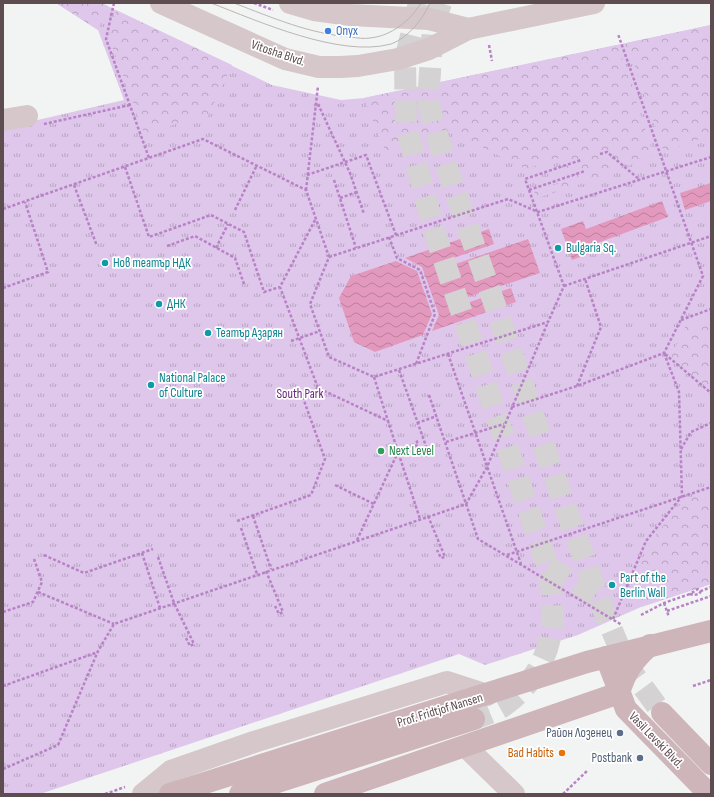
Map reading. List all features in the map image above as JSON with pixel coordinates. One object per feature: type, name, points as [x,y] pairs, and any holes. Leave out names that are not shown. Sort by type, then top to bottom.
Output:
[{"type":"main road","name":"Prof. Fridtjof Nansen","points":[[170,794],[606,658],[650,645],[711,631]]},
{"type":"main road","points":[[325,794],[466,747],[618,693],[625,672],[634,660],[650,645]]},
{"type":"main road","name":"Vasil Levski Blvd.","points":[[606,658],[618,693],[626,709],[709,794]]},
{"type":"main road","points":[[662,713],[711,764]]},
{"type":"main road","name":"Prof. Fridtjof Nansen","points":[[240,794],[474,719]]},
{"type":"street","name":"Vitosha Blvd.","points":[[161,3],[272,54],[285,59],[319,67],[358,66],[413,55],[429,49],[468,29],[594,3]]},
{"type":"street","name":"Vitosha Blvd.","points":[[290,3],[314,10],[350,15],[424,11],[429,19],[468,29]]},
{"type":"street","points":[[413,55],[424,11]]},
{"type":"street","points":[[3,120],[32,121]]},
{"type":"street","points":[[143,794],[171,771],[254,742],[447,682],[487,695]]},
{"type":"street","points":[[466,747],[514,794]]},
{"type":"path","points":[[114,3],[106,39],[149,158]]},
{"type":"path","points":[[254,3],[265,7]]},
{"type":"path","points":[[512,408],[577,386],[664,353],[703,276],[618,34]]},
{"type":"path","points":[[491,54],[492,61]]},
{"type":"path","points":[[318,85],[306,190],[329,258],[310,304],[329,357],[374,377],[548,322]]},
{"type":"path","points":[[317,102],[345,163],[364,214]]},
{"type":"path","points":[[32,121],[130,105]]},
{"type":"path","points":[[3,209],[125,167],[203,138],[306,190]]},
{"type":"path","points":[[600,154],[607,152],[640,180]]},
{"type":"path","points":[[307,175],[366,155],[396,235]]},
{"type":"path","points":[[329,258],[508,199],[538,212],[711,157]]},
{"type":"path","points":[[3,769],[58,745],[98,651],[114,624],[271,569],[466,504],[487,467],[564,286],[538,212],[524,179],[581,160]]},
{"type":"path","points":[[234,210],[257,165]]},
{"type":"path","points":[[125,167],[149,237],[211,215],[244,232],[264,292],[280,287],[315,219]]},
{"type":"path","points":[[529,190],[585,171]]},
{"type":"path","points":[[334,180],[356,248]]},
{"type":"path","points":[[74,185],[97,246]]},
{"type":"path","points":[[340,198],[357,192]]},
{"type":"path","points":[[3,288],[48,272],[24,202]]},
{"type":"path","points":[[216,248],[228,224]]},
{"type":"path","points":[[167,246],[195,236],[235,258],[244,284]]},
{"type":"path","points":[[564,286],[711,236]]},
{"type":"path","points":[[389,237],[397,258],[420,270],[435,314],[416,364]]},
{"type":"path","points":[[577,386],[601,327],[585,279]]},
{"type":"path","points":[[280,287],[318,388],[388,422]]},
{"type":"path","points":[[681,320],[711,309]]},
{"type":"path","points":[[291,340],[320,331]]},
{"type":"path","points":[[664,353],[711,393]]},
{"type":"path","points":[[613,619],[646,541],[682,496],[679,392],[664,353]]},
{"type":"path","points":[[448,354],[474,434],[521,564]]},
{"type":"path","points":[[399,370],[427,449]]},
{"type":"path","points":[[374,377],[420,519]]},
{"type":"path","points":[[237,521],[311,495],[325,459],[302,395],[318,388]]},
{"type":"path","points":[[429,395],[478,539],[622,625]]},
{"type":"path","points":[[417,423],[437,416]]},
{"type":"path","points":[[680,450],[691,432],[711,423]]},
{"type":"path","points":[[446,442],[504,424]]},
{"type":"path","points":[[357,540],[398,452],[418,445],[416,439]]},
{"type":"path","points":[[334,485],[374,504]]},
{"type":"path","points":[[507,556],[711,487]]},
{"type":"path","points":[[253,516],[271,569]]},
{"type":"path","points":[[428,516],[445,557],[441,558],[437,550]]},
{"type":"path","points":[[241,528],[257,574]]},
{"type":"path","points":[[44,556],[84,573],[153,549]]},
{"type":"path","points":[[142,554],[160,608]]},
{"type":"path","points":[[158,557],[174,603],[194,644],[190,646],[186,638]]},
{"type":"path","points":[[3,612],[33,602],[42,582],[34,559]]},
{"type":"path","points":[[266,571],[283,612],[279,614],[275,606]]},
{"type":"path","points":[[641,615],[664,603],[690,594],[692,591],[711,587]]},
{"type":"path","points":[[38,592],[114,624]]},
{"type":"path","points":[[667,611],[711,596]]},
{"type":"path","points":[[664,603],[669,617]]},
{"type":"path","points":[[3,686],[98,651]]},
{"type":"path","points":[[693,686],[711,680]]},
{"type":"path","points":[[563,794],[587,771]]},
{"type":"green space","name":"South Park","points":[[56,3],[101,3],[272,85],[341,100],[364,98],[711,25],[711,584],[641,607],[578,635],[485,665],[459,654],[40,794],[3,794],[3,128],[124,100],[98,30]]},
{"type":"green space","points":[[56,3],[101,3],[108,6],[98,30]]},
{"type":"green space","points":[[116,10],[232,65],[206,120],[198,115],[145,136],[109,38]]},
{"type":"green space","points":[[711,25],[711,135],[664,152],[627,43]]},
{"type":"green space","points":[[618,45],[654,156],[569,188],[537,198],[534,192],[566,181],[558,158],[526,169],[450,131],[386,153],[364,98]]},
{"type":"green space","points":[[711,316],[711,390],[672,358],[672,355],[686,325]]},
{"type":"green space","points":[[711,491],[711,584],[641,607],[626,597],[650,542],[684,500]]},
{"type":"water","points":[[711,183],[711,201],[685,210],[680,193]]},
{"type":"water","points":[[662,201],[668,217],[592,245],[594,252],[572,260],[561,229],[583,221],[586,229]]},
{"type":"water","points":[[489,229],[494,244],[439,263],[441,269],[528,239],[540,273],[453,302],[455,307],[511,288],[516,302],[432,331],[439,315],[422,267],[405,258]]},
{"type":"water","points":[[396,261],[417,271],[432,314],[423,335],[375,352],[354,342],[339,298],[351,276]]},
{"type":"tunnel","points":[[419,3],[405,60],[406,125],[435,234],[548,567],[553,607],[549,644],[543,660],[534,676],[521,691],[505,705],[474,719]]},
{"type":"tunnel","points":[[441,3],[433,27],[428,102],[445,162],[562,498],[599,599],[626,664],[662,713]]},
{"type":"tunnel","points":[[548,567],[599,599]]},
{"type":"tram line","points":[[211,3],[300,36],[348,46],[371,47],[391,44],[409,33],[419,21],[430,3]]},
{"type":"tram line","points":[[234,3],[277,20],[306,29],[321,33],[358,38],[378,37],[392,31],[406,21],[417,10],[421,3]]},
{"type":"place","name":"Onyx","points":[[328,31]]},
{"type":"place","name":"Bulgaria Sq.","points":[[558,248]]},
{"type":"place","name":"Нов театър НДК","points":[[105,263]]},
{"type":"place","name":"ДНК","points":[[159,304]]},
{"type":"place","name":"Театър Азарян","points":[[208,333]]},
{"type":"place","name":"National Palace of Culture","points":[[151,385]]},
{"type":"place","name":"Next Level","points":[[381,451]]},
{"type":"place","name":"Part of the Berlin Wall","points":[[612,585]]},
{"type":"place","name":"Район Лозенец","points":[[620,733]]},
{"type":"place","name":"Bad Habits","points":[[562,753]]},
{"type":"place","name":"Postbank","points":[[640,758]]}]
